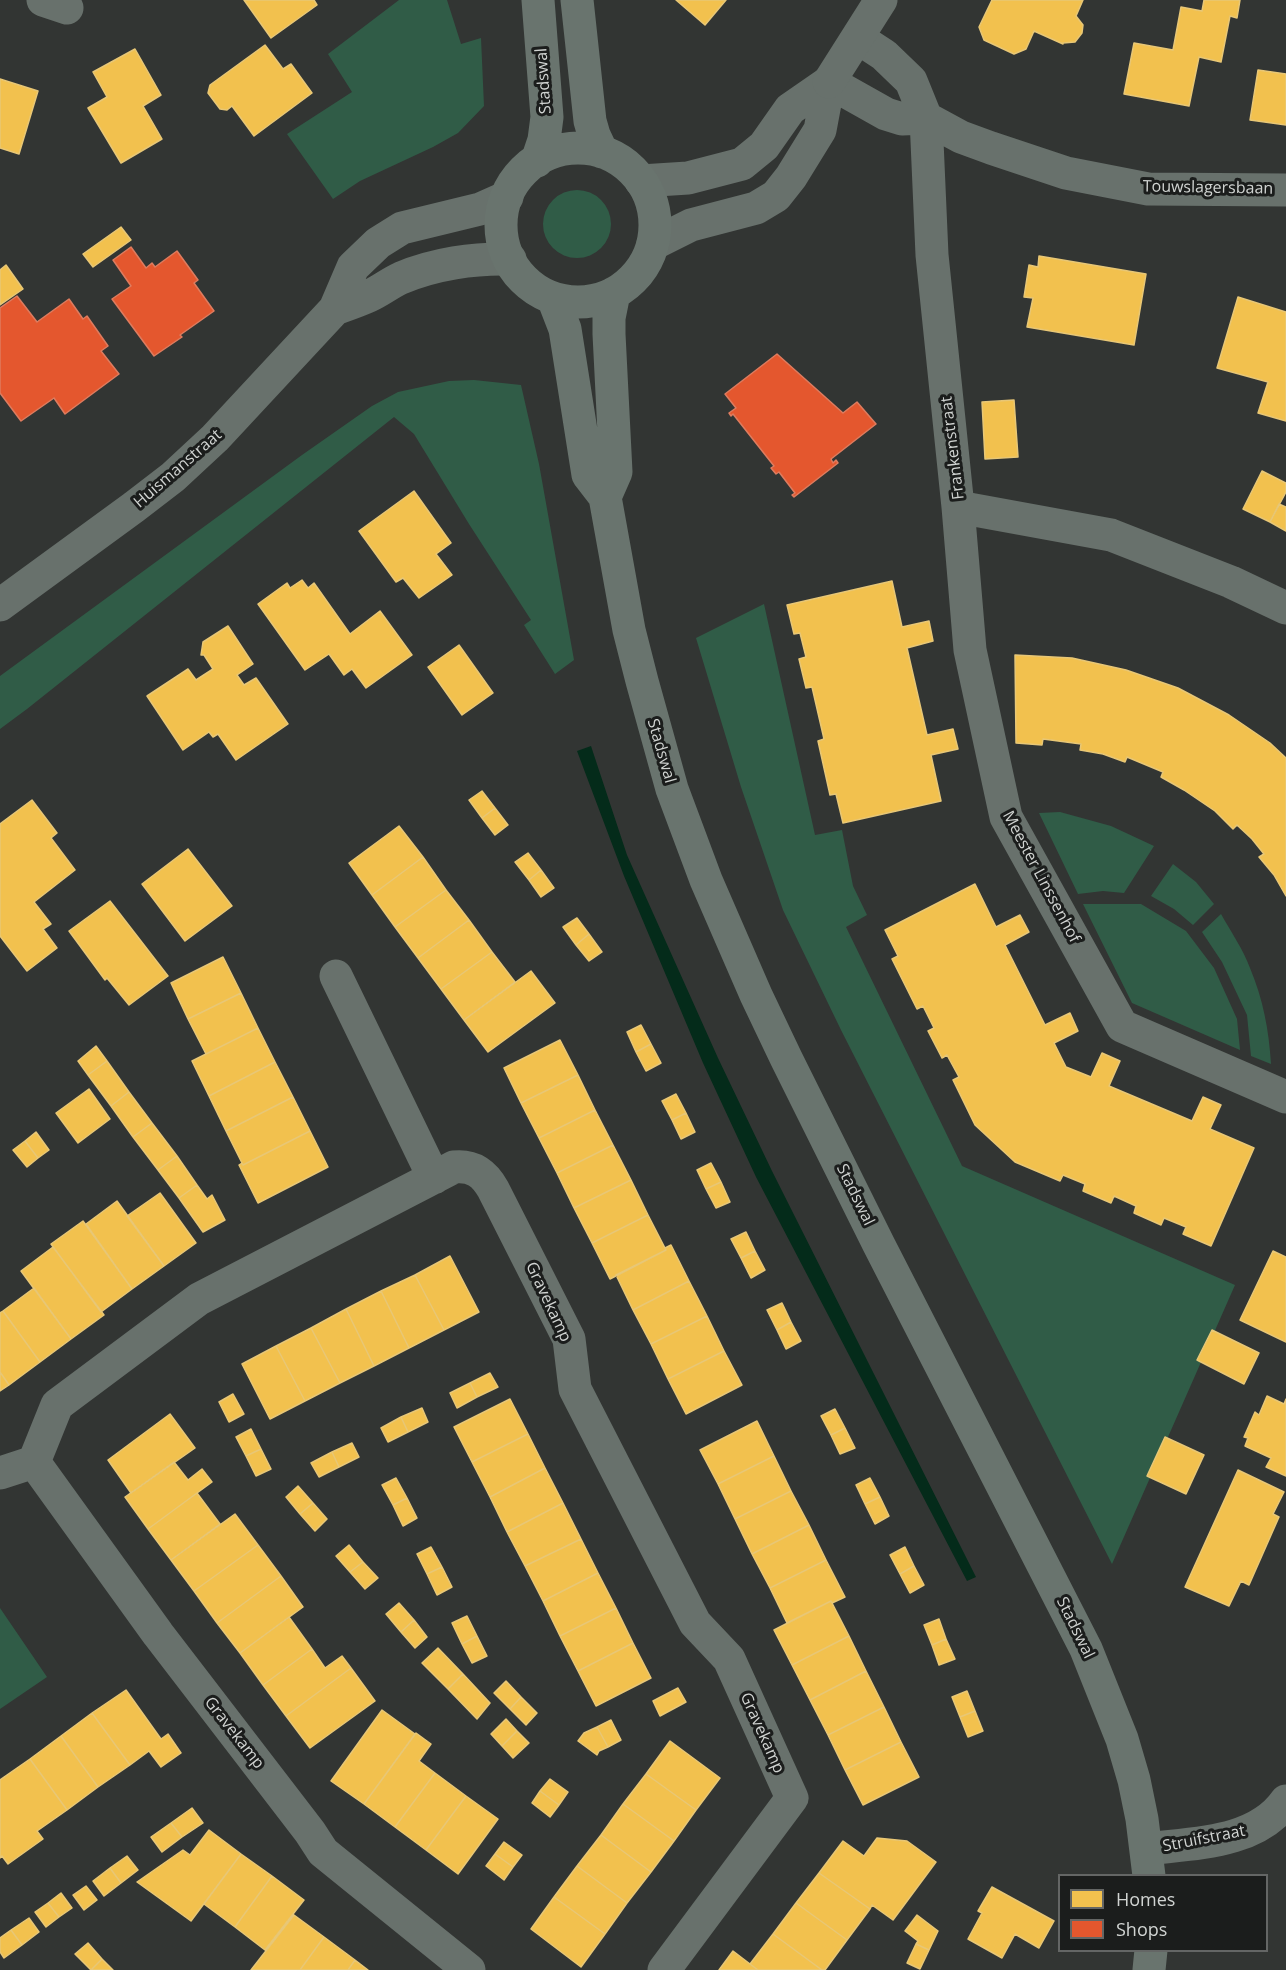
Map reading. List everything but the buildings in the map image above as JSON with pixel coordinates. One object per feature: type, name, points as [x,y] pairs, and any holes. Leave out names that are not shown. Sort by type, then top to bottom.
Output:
[{"type":"main road","name":"Stadswal","points":[[537,0],[548,117],[537,161]]},
{"type":"main road","points":[[577,0],[590,121],[602,152]]},
{"type":"main road","points":[[591,149],[602,152],[624,164],[641,181],[654,212],[653,244],[639,273],[614,293],[584,301],[553,298],[528,282],[510,260],[501,224],[507,197],[519,176],[537,161],[557,151],[591,149]]},
{"type":"main road","points":[[605,497],[616,472],[609,334],[609,318],[614,293]]},
{"type":"main road","name":"Stadswal","points":[[553,298],[565,329],[588,475],[605,497],[629,630],[642,681],[672,789],[706,880],[756,996],[879,1245],[1086,1649],[1122,1739],[1134,1780],[1148,1862]]},
{"type":"main road","points":[[1149,1970],[1151,1952]]},
{"type":"street","points":[[641,181],[688,178],[742,164],[764,146],[790,109],[829,82],[881,0]]},
{"type":"street","points":[[858,38],[884,54],[911,81],[926,118]]},
{"type":"street","points":[[653,244],[691,225],[756,208],[776,196],[791,177],[820,130],[829,82]]},
{"type":"street","name":"Touwslagersbaan","points":[[829,82],[886,114],[902,119],[926,118],[961,136],[1066,173],[1148,189],[1286,190]]},
{"type":"street","name":"Frankenstraat","points":[[926,118],[932,255],[958,507],[1111,535],[1231,582],[1286,608]]},
{"type":"street","name":"Huismanstraat","points":[[0,605],[173,477],[215,438],[335,309],[353,267],[388,235],[414,224],[449,218],[480,209],[507,197]]},
{"type":"street","name":"Huismanstraat","points":[[335,309],[371,296],[385,286],[420,270],[489,258],[510,260]]},
{"type":"street","name":"Meester Linssenhof","points":[[958,507],[970,650],[1006,817],[1116,1016],[1122,1026],[1286,1097]]},
{"type":"street","points":[[336,976],[434,1178]]},
{"type":"street","name":"Gravekamp","points":[[469,1970],[323,1852],[158,1634],[34,1462],[57,1405],[199,1299],[454,1167],[464,1166],[480,1172],[489,1182],[569,1339],[576,1389],[695,1623],[729,1659],[792,1798],[664,1970]]},
{"type":"street","points":[[0,1473],[34,1462]]},
{"type":"street","name":"Struifstraat","points":[[1148,1862],[1206,1841],[1244,1833],[1270,1819],[1286,1801]]},
{"type":"shaded area","points":[[399,0],[447,0],[461,44],[481,38],[484,106],[458,133],[360,181],[333,199],[287,134],[352,92],[328,54]]},
{"type":"shaded area","points":[[577,190],[590,193],[601,200],[608,211],[611,224],[608,237],[601,248],[590,255],[577,258],[564,255],[553,248],[546,237],[543,224],[546,211],[553,200],[564,193]]},
{"type":"shaded area","points":[[474,380],[521,385],[539,464],[574,660],[555,674],[524,625],[531,620],[414,434],[394,417],[0,729],[0,676],[372,406],[398,392],[449,381]]},
{"type":"shaded area","points":[[764,604],[815,835],[842,830],[853,886],[867,915],[846,927],[962,1166],[1235,1285],[1112,1564],[841,1030],[783,910],[741,787],[696,638]]},
{"type":"shaded area","points":[[591,746],[627,855],[718,1058],[772,1171],[976,1577],[967,1581],[756,1177],[703,1063],[624,876],[577,751]]},
{"type":"shaded area","points":[[1060,812],[1111,826],[1154,846],[1124,893],[1103,891],[1078,894],[1039,813]]},
{"type":"shaded area","points":[[1173,864],[1196,882],[1214,904],[1193,925],[1174,909],[1151,896]]},
{"type":"shaded area","points":[[1083,904],[1141,904],[1186,931],[1214,968],[1237,1019],[1240,1050],[1132,1003]]},
{"type":"shaded area","points":[[1221,914],[1244,954],[1255,980],[1267,1027],[1271,1064],[1251,1056],[1247,1015],[1222,962],[1202,932]]},
{"type":"shaded area","points":[[0,1608],[47,1677],[0,1709]]}]
